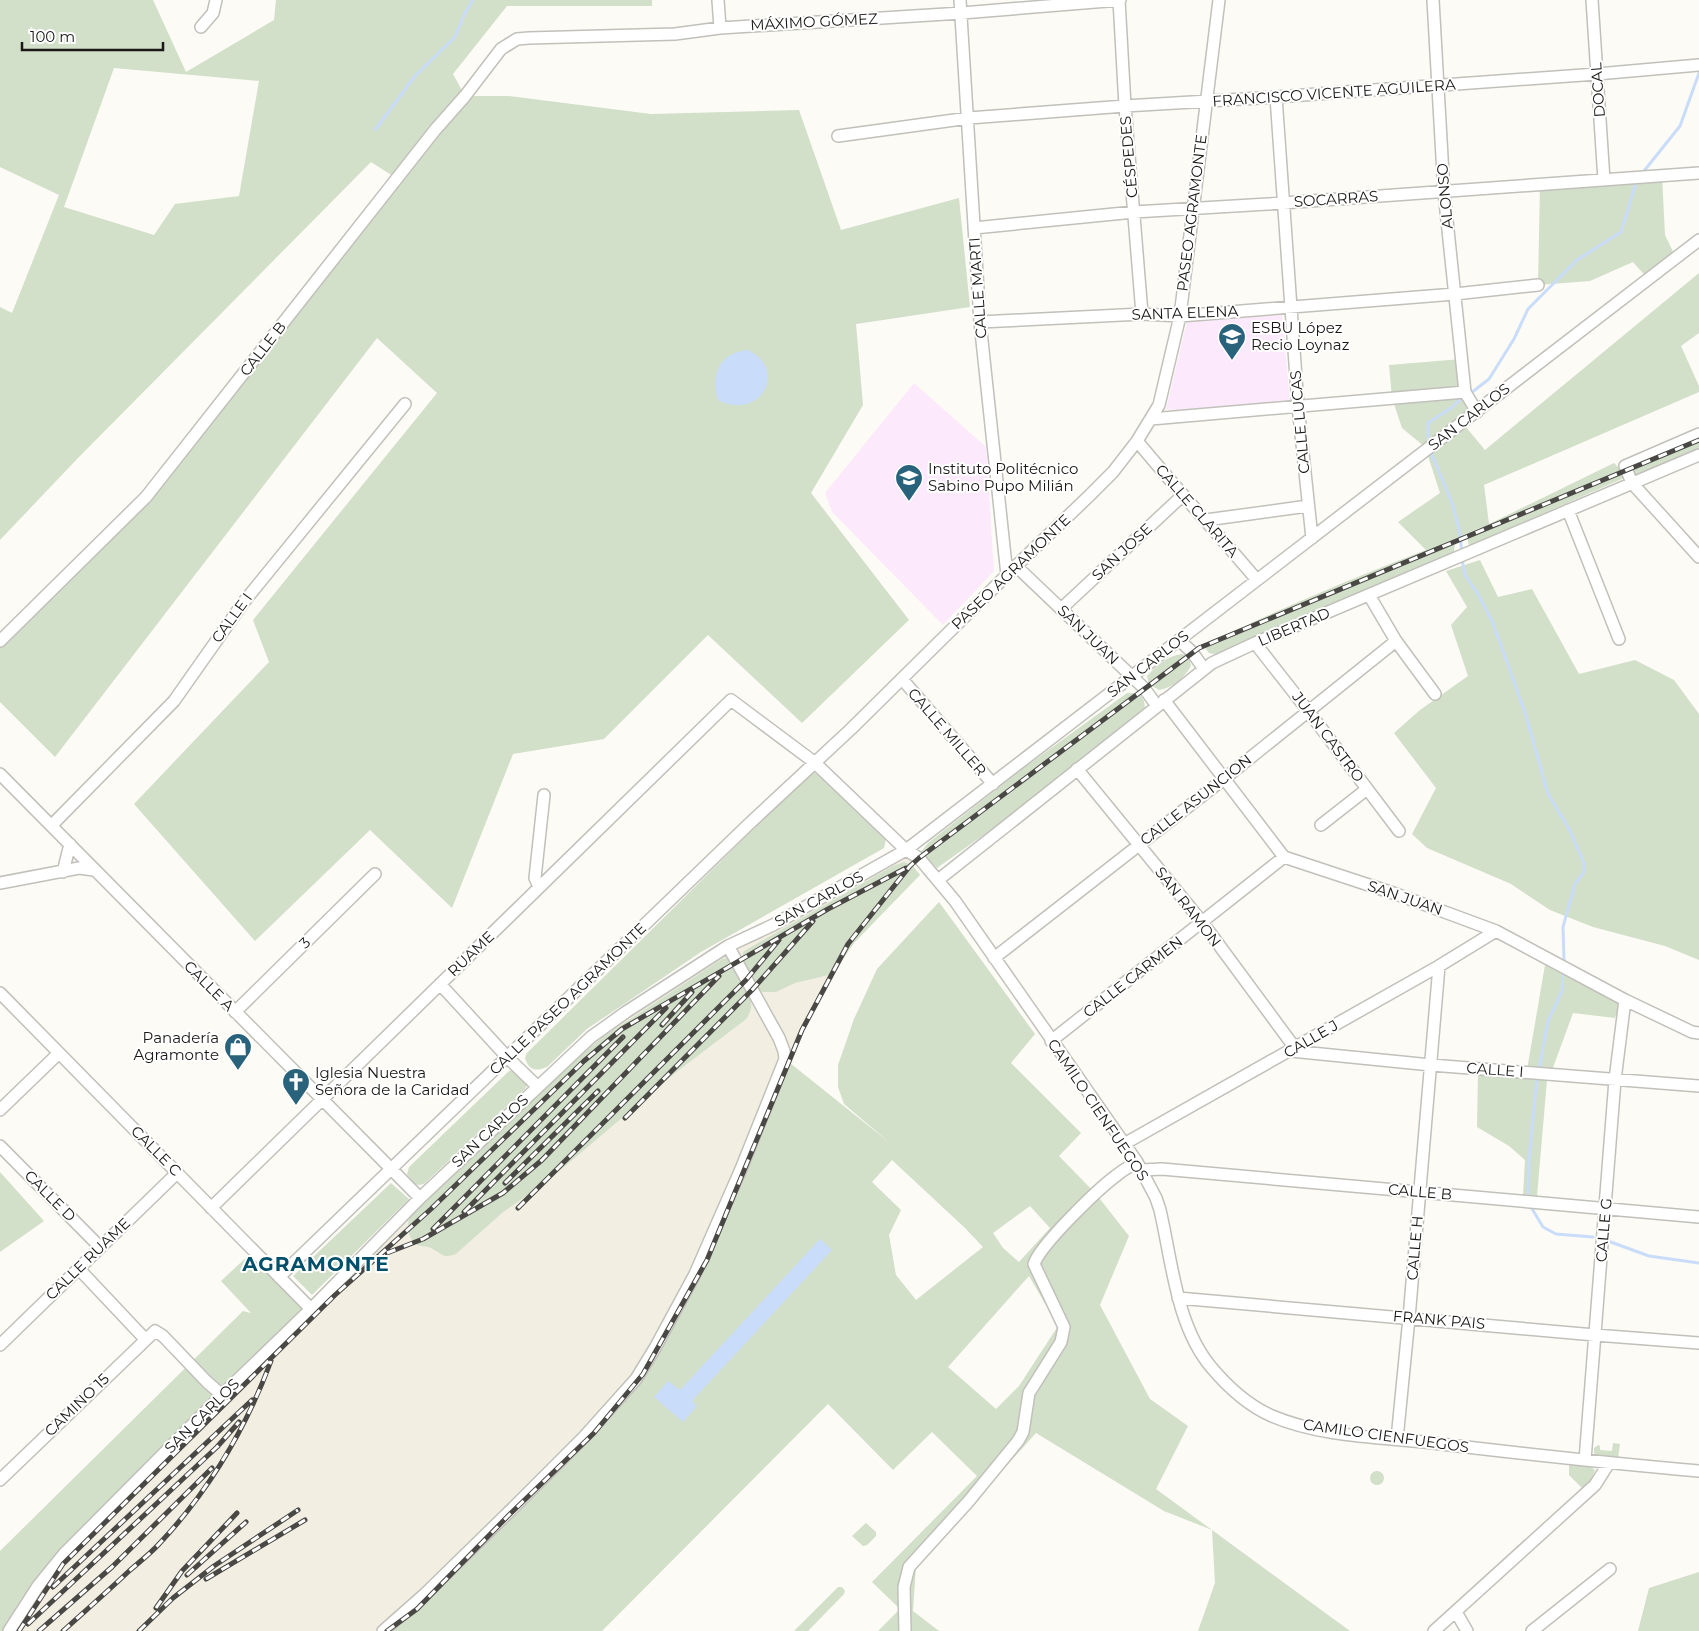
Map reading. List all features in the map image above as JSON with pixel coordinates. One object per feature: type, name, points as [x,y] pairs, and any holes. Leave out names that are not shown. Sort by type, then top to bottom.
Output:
[{"type":"street","points":[[201,26],[213,13],[216,0]]},
{"type":"street","points":[[718,0],[720,28]]},
{"type":"street","name":"CALLE MARTI","points":[[960,0],[969,118],[980,322],[1011,570]]},
{"type":"street","name":"MÁXIMO GÓMEZ","points":[[509,43],[517,39],[529,38],[675,34],[720,28],[962,13],[1120,0]]},
{"type":"street","name":"CÉSPEDES","points":[[1120,0],[1125,106],[1142,314]]},
{"type":"street","name":"PASEO AGRAMONTE","points":[[814,762],[851,729],[1113,472],[1137,441],[1159,405],[1180,316],[1219,0]]},
{"type":"street","name":"ALONSO","points":[[1433,0],[1444,192],[1465,392]]},
{"type":"street","name":"DOCAL","points":[[1592,0],[1604,180]]},
{"type":"street","name":"CALLE B","points":[[0,640],[146,497],[435,130],[496,55],[509,43]]},
{"type":"street","name":"FRANCISCO VICENTE AGUILERA","points":[[838,136],[969,118],[1597,74],[1699,65]]},
{"type":"street","name":"CALLE LUCAS","points":[[1276,97],[1290,308],[1312,538]]},
{"type":"street","name":"SOCARRAS","points":[[974,228],[1134,212],[1444,192],[1699,172]]},
{"type":"street","name":"SAN CARLOS","points":[[8,1631],[38,1586],[64,1554],[420,1198],[591,1036],[728,946],[773,925],[906,850],[1699,240]]},
{"type":"street","name":"SANTA ELENA","points":[[980,322],[1142,314],[1180,316],[1455,294],[1538,285]]},
{"type":"street","points":[[1151,419],[1465,392],[1476,412]]},
{"type":"street","name":"CALLE I","points":[[52,825],[174,702],[243,603],[405,404]]},
{"type":"street","points":[[1699,434],[1625,466],[1632,483],[1699,556]]},
{"type":"street","name":"CALLE CLARITA","points":[[1137,441],[1182,496],[1206,520],[1257,580]]},
{"type":"street","name":"LIBERTAD","points":[[938,880],[1212,663],[1255,643],[1699,455]]},
{"type":"street","name":"SAN JOSE","points":[[1061,609],[1182,496]]},
{"type":"street","points":[[1206,520],[1308,506]]},
{"type":"street","points":[[1568,510],[1619,639]]},
{"type":"street","name":"SAN JUAN","points":[[1011,570],[1061,609],[1161,703],[1225,778],[1284,857],[1396,894],[1496,931],[1625,1000],[1692,1032],[1699,1033]]},
{"type":"street","points":[[1369,595],[1396,641],[1434,694]]},
{"type":"street","points":[[1179,640],[1192,652],[1204,669]]},
{"type":"street","name":"CALLE ASUNCION","points":[[994,958],[1310,712],[1396,641]]},
{"type":"street","name":"JUAN CASTRO","points":[[1255,643],[1310,712],[1399,831]]},
{"type":"street","name":"CALLE MILLER","points":[[902,679],[993,784]]},
{"type":"street","name":"CAMILO CIENFUEGOS","points":[[731,700],[814,762],[906,850],[919,858],[955,901],[1139,1166],[1156,1198],[1160,1210],[1178,1298],[1194,1338],[1210,1366],[1248,1402],[1271,1416],[1314,1429],[1609,1463],[1699,1471]]},
{"type":"street","name":"RUAME","points":[[211,1208],[731,700]]},
{"type":"street","name":"CALLE PASEO AGRAMONTE","points":[[279,1277],[814,762]]},
{"type":"street","name":"SAN RAMON","points":[[1077,769],[1202,922],[1293,1050]]},
{"type":"street","name":"CALLE A","points":[[0,774],[420,1198]]},
{"type":"street","points":[[1321,825],[1367,789]]},
{"type":"street","points":[[539,887],[535,878],[544,795]]},
{"type":"street","points":[[63,872],[70,844]]},
{"type":"street","name":"CALLE CARMEN","points":[[1051,1041],[1284,857]]},
{"type":"street","points":[[0,883],[86,868],[94,870]]},
{"type":"street","name":"3","points":[[235,1012],[375,874]]},
{"type":"street","name":"CALLE J","points":[[1124,1144],[1293,1050],[1496,931]]},
{"type":"street","points":[[383,1631],[426,1593],[515,1506],[584,1437],[636,1379],[656,1348],[695,1274],[741,1169],[785,1059],[779,1038],[728,946]]},
{"type":"street","name":"CALLE H","points":[[1397,1439],[1410,1318],[1439,966]]},
{"type":"street","points":[[440,984],[508,1058],[538,1086]]},
{"type":"street","name":"CALLE C","points":[[0,994],[311,1309]]},
{"type":"street","name":"CALLE G","points":[[1585,1460],[1615,1080],[1625,1000]]},
{"type":"street","name":"CALLE I","points":[[1293,1050],[1431,1065],[1699,1086]]},
{"type":"street","points":[[0,1110],[59,1053]]},
{"type":"street","name":"CALLE D","points":[[0,1146],[100,1247]]},
{"type":"street","points":[[904,1631],[904,1588],[909,1567],[968,1502],[1018,1441],[1023,1432],[1029,1393],[1060,1342],[1064,1327],[1034,1264],[1037,1257],[1059,1231],[1116,1176],[1139,1166]]},
{"type":"street","name":"CALLE B","points":[[1139,1166],[1699,1217]]},
{"type":"street","name":"CALLE RUAME","points":[[0,1345],[177,1173]]},
{"type":"street","points":[[78,1268],[145,1339]]},
{"type":"street","name":"FRANK PAIS","points":[[1178,1298],[1699,1343]]},
{"type":"street","name":"CAMINO 15","points":[[0,1480],[155,1330],[222,1395]]},
{"type":"street","points":[[1434,1631],[1595,1485],[1609,1463]]},
{"type":"street","points":[[1532,1631],[1610,1569]]},
{"type":"street","points":[[1456,1612],[1467,1631]]},
{"type":"shaded area","name":"ESBU López Recio Loynaz","points":[[1282,315],[1290,401],[1176,410],[1166,409],[1187,321]]},
{"type":"shaded area","name":"Instituto Politécnico Sabino Pupo Milián","points":[[914,383],[986,447],[994,571],[943,625],[832,512],[825,493]]},
{"type":"shaded area","points":[[906,850],[919,858],[848,944],[802,1031],[707,1260],[643,1374],[429,1584],[381,1627],[375,1631],[9,1631],[64,1554],[591,1037],[709,957]]},
{"type":"green space","points":[[0,0],[153,0],[186,72],[274,20],[276,0],[652,0],[652,6],[507,6],[453,74],[465,96],[509,96],[651,114],[799,110],[841,230],[959,198],[970,307],[856,324],[863,405],[811,493],[909,620],[802,723],[708,635],[604,739],[513,754],[452,908],[370,830],[255,941],[134,804],[269,662],[253,620],[437,393],[377,338],[55,757],[0,702],[0,641],[146,497],[396,178],[371,162],[78,458],[0,540],[0,307],[12,313],[59,195],[0,167]],"holes":[[[114,68],[259,81],[239,196],[175,204],[154,235],[64,207]]]},
{"type":"green space","points":[[1662,176],[1665,235],[1676,258],[1648,279],[1633,262],[1590,281],[1538,285],[1540,185]]},
{"type":"green space","points":[[1699,273],[1699,333],[1681,346],[1699,386],[1699,392],[1484,485],[1489,524],[1614,463],[1621,470],[1624,478],[1469,546],[1467,536],[1482,527],[1442,544],[1455,540],[1454,554],[1218,655],[1209,653],[1206,649],[1207,644],[1234,631],[1316,594],[1426,550],[1398,522],[1440,493],[1428,456],[1458,423],[1425,447],[1402,428],[1392,398],[1389,365],[1462,359],[1467,410],[1460,420],[1485,450]]},
{"type":"green space","points":[[1699,434],[1699,455],[1632,483],[1627,465]]},
{"type":"green space","points":[[1480,560],[1498,597],[1532,589],[1579,674],[1635,660],[1674,680],[1699,714],[1699,960],[1665,946],[1593,927],[1550,910],[1511,884],[1427,848],[1412,834],[1436,788],[1394,733],[1420,710],[1468,676],[1451,625],[1467,607],[1446,571]]},
{"type":"green space","points":[[1182,654],[1189,657],[1191,666],[1181,679],[1174,685],[1159,690],[1149,684],[1147,676],[1155,668],[1167,659]]},
{"type":"green space","points":[[1127,693],[1139,693],[1144,701],[1145,709],[992,829],[937,868],[921,852],[928,843],[1025,767]]},
{"type":"green space","points":[[814,772],[883,834],[886,839],[884,848],[701,952],[587,1029],[547,1067],[536,1070],[528,1065],[525,1058],[527,1053],[808,775]]},
{"type":"green space","points":[[904,862],[912,865],[920,875],[854,943],[833,974],[795,983],[776,992],[762,992],[741,958],[744,951],[893,866]]},
{"type":"green space","points":[[939,902],[1035,1034],[1011,1063],[1081,1133],[1059,1156],[1096,1194],[1129,1236],[1100,1305],[1150,1399],[1188,1426],[1156,1489],[1350,1631],[1198,1631],[1215,1583],[1212,1530],[1164,1511],[1036,1433],[916,1567],[913,1611],[939,1631],[878,1631],[900,1609],[872,1582],[977,1476],[932,1432],[893,1470],[828,1404],[602,1631],[383,1631],[643,1374],[707,1260],[785,1059],[890,1143],[844,1104],[838,1087],[838,1065],[854,1019],[877,969]],"holes":[[[892,1160],[983,1247],[916,1300],[896,1275],[889,1235],[901,1210],[872,1182]],[[1030,1206],[1050,1228],[1019,1262],[1003,1248],[993,1233]],[[1029,1276],[1058,1326],[1019,1386],[996,1409],[948,1367]]]},
{"type":"green space","points":[[726,958],[730,960],[749,993],[751,1007],[745,1020],[675,1073],[551,1178],[502,1213],[457,1253],[445,1256],[413,1241],[408,1229],[410,1216],[589,1048],[606,1035]]},
{"type":"green space","points":[[1545,965],[1620,1003],[1615,1018],[1573,1013],[1551,1073],[1527,1070]]},
{"type":"green space","points":[[512,1070],[527,1085],[525,1089],[424,1184],[415,1184],[407,1174],[409,1167]]},
{"type":"green space","points":[[1478,1074],[1547,1080],[1537,1196],[1523,1195],[1525,1160],[1509,1146],[1477,1127]]},
{"type":"green space","points":[[0,1172],[44,1221],[0,1252]]},
{"type":"green space","points":[[391,1183],[409,1199],[312,1295],[293,1276]]},
{"type":"green space","points":[[253,1251],[311,1309],[64,1554],[9,1631],[0,1631],[0,1551],[243,1311],[251,1313],[221,1281]]},
{"type":"green space","points":[[1613,1443],[1620,1444],[1618,1458],[1597,1456],[1594,1453],[1594,1448],[1598,1445],[1600,1450],[1612,1451]]},
{"type":"green space","points":[[1569,1464],[1591,1467],[1595,1470],[1591,1480],[1583,1489],[1569,1475]]},
{"type":"green space","points":[[1374,1471],[1380,1471],[1384,1478],[1380,1485],[1374,1485],[1370,1481],[1370,1475]]},
{"type":"green space","points":[[866,1523],[876,1532],[876,1536],[867,1545],[863,1546],[852,1536]]},
{"type":"green space","points":[[1699,1572],[1699,1631],[1638,1631],[1649,1588]]},
{"type":"green space","points":[[838,1587],[842,1587],[845,1591],[844,1594],[808,1631],[794,1631]]},
{"type":"water","points":[[748,350],[760,359],[767,369],[768,380],[764,391],[757,399],[746,404],[733,405],[718,400],[715,382],[720,366],[730,355]]},
{"type":"water","points":[[820,1239],[832,1250],[692,1401],[697,1406],[683,1422],[654,1397],[668,1381],[680,1390]]},
{"type":"waterway","points":[[375,130],[415,76],[455,37],[465,13],[473,0]]},
{"type":"waterway","points":[[1644,171],[1680,126],[1699,73]]},
{"type":"waterway","points":[[1471,393],[1489,379],[1514,339],[1528,309],[1577,260],[1621,232],[1636,183]]},
{"type":"waterway","points":[[1428,438],[1428,423],[1451,408],[1464,396]]},
{"type":"waterway","points":[[1431,453],[1452,503],[1459,529],[1462,553]]},
{"type":"waterway","points":[[1462,559],[1465,575],[1478,594],[1492,621],[1506,659],[1526,716],[1548,794],[1569,829],[1584,863],[1584,872],[1575,884],[1563,927],[1564,960]]},
{"type":"waterway","points":[[1539,1069],[1548,1021],[1562,991],[1563,972]]},
{"type":"waterway","points":[[1528,1193],[1529,1159],[1537,1077]]},
{"type":"waterway","points":[[1531,1207],[1543,1227],[1556,1234],[1593,1237]]},
{"type":"waterway","points":[[1608,1241],[1649,1256],[1699,1263]]},
{"type":"railway","points":[[387,1631],[417,1609],[509,1515],[594,1433],[643,1374],[707,1260],[802,1030],[848,944],[910,866],[1199,648],[1699,440]]},
{"type":"railway","points":[[19,1631],[63,1564],[335,1295],[431,1209],[584,1061],[622,1029],[828,909],[906,868]]},
{"type":"railway","points":[[625,1118],[752,990],[813,921]]},
{"type":"railway","points":[[518,1208],[746,980],[779,940]]},
{"type":"railway","points":[[387,1253],[423,1239],[503,1193],[542,1160],[719,976]]},
{"type":"railway","points":[[662,1025],[692,992]]},
{"type":"railway","points":[[464,1212],[666,1008]]},
{"type":"railway","points":[[433,1229],[623,1037]]},
{"type":"railway","points":[[505,1183],[598,1091]]},
{"type":"railway","points":[[63,1631],[155,1548],[194,1503],[237,1435],[250,1411],[271,1361]]},
{"type":"railway","points":[[53,1587],[252,1400]]},
{"type":"railway","points":[[28,1624],[217,1447],[239,1422]]},
{"type":"railway","points":[[39,1631],[112,1567],[212,1468]]},
{"type":"railway","points":[[139,1631],[173,1598],[214,1566],[298,1510]]},
{"type":"railway","points":[[156,1608],[182,1571],[237,1513]]},
{"type":"railway","points":[[206,1579],[305,1520]]},
{"type":"railway","points":[[187,1575],[246,1522]]},
{"type":"place","name":"ESBU López Recio Loynaz","points":[[1232,361]]},
{"type":"place","name":"Instituto Politécnico Sabino Pupo Milián","points":[[909,502]]},
{"type":"place","name":"Panadería Agramonte","points":[[238,1071]]},
{"type":"place","name":"Iglesia Nuestra Señora de la Caridad","points":[[296,1106]]},
{"type":"district","name":"AGRAMONTE","points":[[316,1264]]}]
